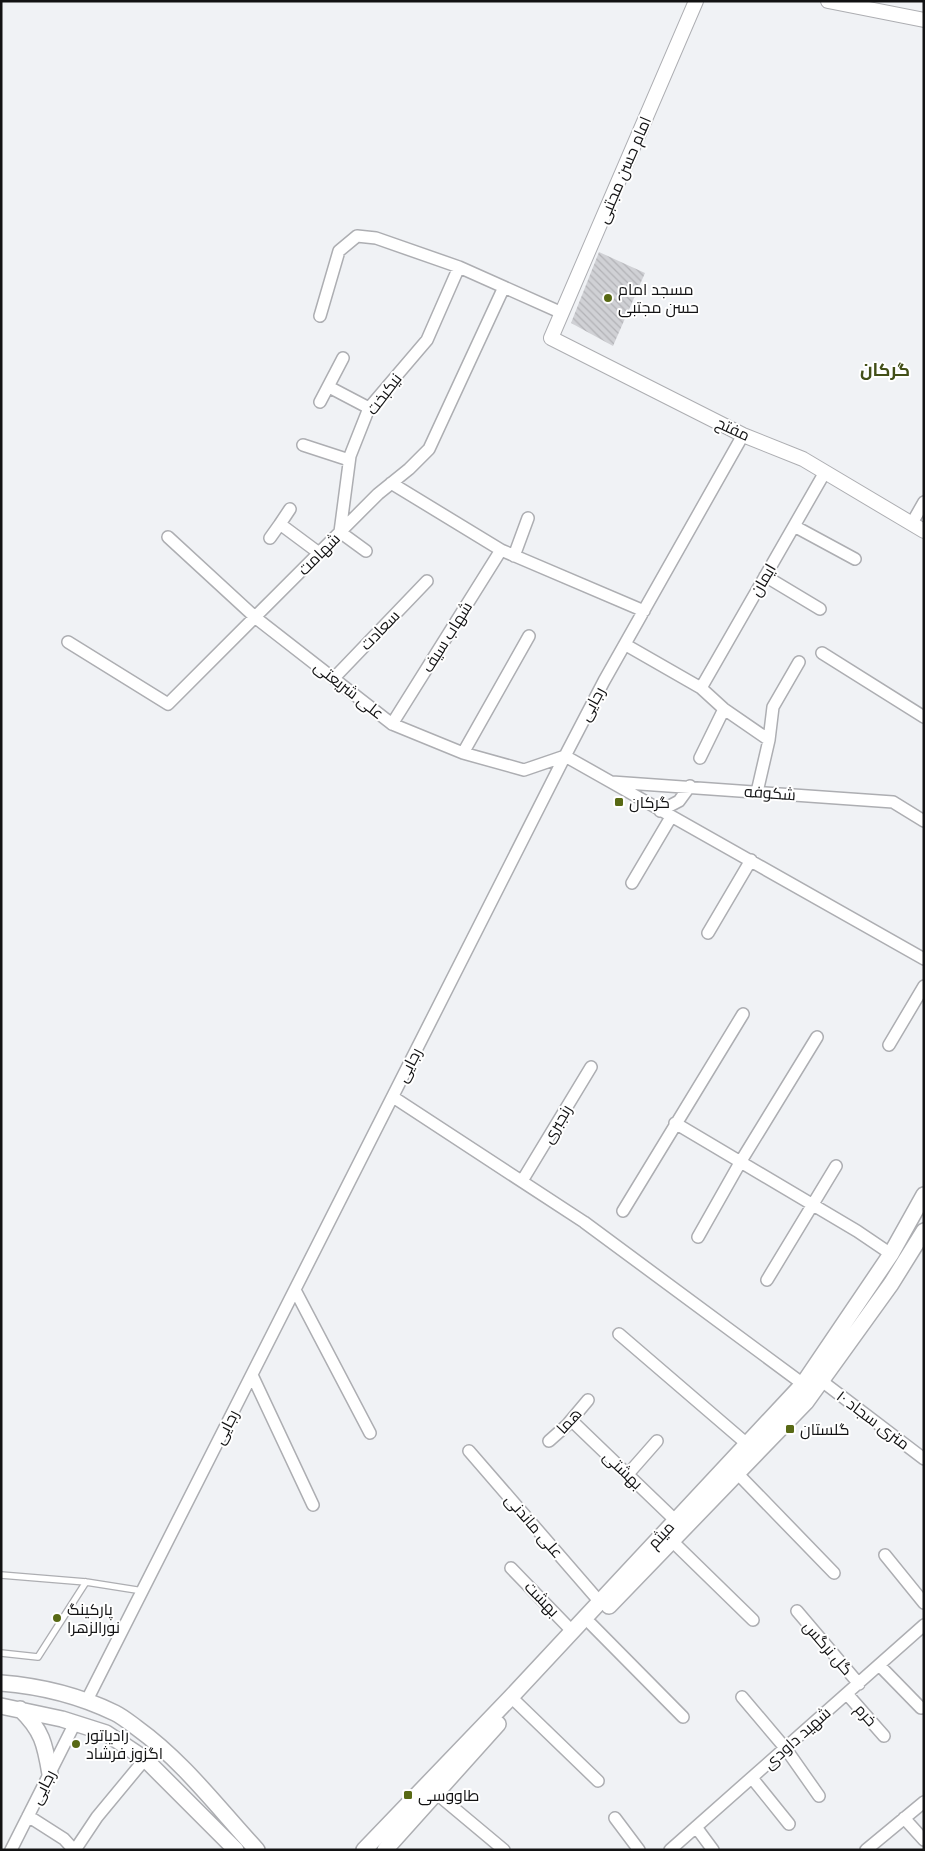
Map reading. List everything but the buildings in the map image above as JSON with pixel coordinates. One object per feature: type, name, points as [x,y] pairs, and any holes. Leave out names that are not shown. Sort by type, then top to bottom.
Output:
[{"type":"main road","name":"میثم","points":[[385,1850],[437,1794],[572,1631],[803,1384],[891,1254],[924,1194]]},
{"type":"main road","name":"میثم","points":[[364,1850],[591,1624],[806,1402],[823,1382],[891,1284],[924,1231]]},
{"type":"main road","points":[[1,1683],[26,1685],[86,1702],[116,1713],[153,1740],[185,1770],[258,1850]]},
{"type":"main road","points":[[75,1724],[86,1702]]},
{"type":"main road","points":[[1,1706],[18,1708],[106,1733],[145,1759],[236,1850]]},
{"type":"main road","points":[[18,1708],[34,1723],[42,1736],[50,1774]]},
{"type":"street","name":"امام حسن مجتبی","points":[[552,338],[696,1]]},
{"type":"street","points":[[828,1],[924,20]]},
{"type":"street","points":[[320,316],[339,251],[357,236],[376,238],[459,267],[562,313]]},
{"type":"street","name":"نیکبخت","points":[[340,532],[349,460],[370,408],[427,340],[459,267]]},
{"type":"street","name":"شهامت","points":[[68,642],[168,704],[340,532],[428,449],[504,287]]},
{"type":"street","name":"مفتح","points":[[552,338],[743,435],[803,459],[918,527],[924,502]]},
{"type":"street","points":[[320,402],[343,358]]},
{"type":"street","points":[[329,387],[370,408]]},
{"type":"street","name":"رجایی","points":[[86,1702],[565,756],[743,435]]},
{"type":"street","points":[[303,445],[349,460]]},
{"type":"street","name":"ایمان","points":[[702,688],[825,472]]},
{"type":"street","points":[[391,483],[501,550],[644,611]]},
{"type":"street","points":[[270,538],[290,509]]},
{"type":"street","points":[[514,556],[528,518]]},
{"type":"street","points":[[280,524],[319,553]]},
{"type":"street","points":[[794,526],[855,560]]},
{"type":"street","points":[[340,532],[366,551]]},
{"type":"street","name":"علی شریعتی","points":[[168,537],[256,618],[392,724],[463,754],[524,770],[565,756]]},
{"type":"street","name":"شهاب سیف","points":[[392,724],[501,550]]},
{"type":"street","points":[[765,576],[820,609]]},
{"type":"street","name":"سعادت","points":[[334,678],[427,581]]},
{"type":"street","points":[[463,754],[529,636]]},
{"type":"street","points":[[626,645],[702,688],[724,709],[769,740]]},
{"type":"street","points":[[822,653],[923,715]]},
{"type":"street","points":[[757,792],[769,740],[773,707],[799,662]]},
{"type":"street","points":[[700,758],[724,709]]},
{"type":"street","points":[[565,756],[924,959]]},
{"type":"street","name":"شکوفه","points":[[611,782],[690,786],[893,802],[924,821]]},
{"type":"street","points":[[660,811],[679,801],[690,786]]},
{"type":"street","points":[[632,883],[672,817]]},
{"type":"street","points":[[708,932],[751,860]]},
{"type":"street","points":[[889,1045],[924,986]]},
{"type":"street","points":[[623,1211],[675,1122],[743,1014]]},
{"type":"street","points":[[698,1238],[741,1162],[817,1037]]},
{"type":"street","name":"رنجبری","points":[[522,1181],[592,1067]]},
{"type":"street","points":[[393,1097],[584,1222],[803,1384]]},
{"type":"street","points":[[675,1122],[891,1254]]},
{"type":"street","points":[[767,1280],[836,1166]]},
{"type":"street","points":[[295,1290],[370,1433]]},
{"type":"street","points":[[619,1334],[747,1444]]},
{"type":"street","points":[[252,1375],[313,1505]]},
{"type":"street","name":"۱۰ متری سجاد","points":[[823,1382],[924,1459]]},
{"type":"street","name":"هما","points":[[549,1442],[588,1400]]},
{"type":"street","name":"بهشتی","points":[[571,1420],[674,1520]]},
{"type":"street","points":[[628,1474],[657,1441]]},
{"type":"street","name":"علی ماندنی","points":[[469,1451],[599,1601]]},
{"type":"street","points":[[737,1473],[834,1573]]},
{"type":"street","points":[[672,1541],[753,1620]]},
{"type":"street","points":[[885,1555],[924,1603]]},
{"type":"street","name":"بهشت","points":[[511,1568],[572,1631]]},
{"type":"street","name":"گل نرگس","points":[[797,1612],[859,1684]]},
{"type":"street","points":[[591,1624],[684,1717]]},
{"type":"street","name":"شهید داودی","points":[[670,1850],[924,1625]]},
{"type":"street","points":[[879,1665],[922,1708]]},
{"type":"street","name":"خرم","points":[[847,1694],[884,1736]]},
{"type":"street","points":[[742,1697],[786,1749],[820,1796]]},
{"type":"street","points":[[514,1700],[598,1781]]},
{"type":"street","name":"رجایی","points":[[11,1850],[75,1724]]},
{"type":"street","points":[[28,1816],[64,1839],[75,1850],[97,1817],[145,1759]]},
{"type":"street","points":[[752,1778],[789,1824]]},
{"type":"street","points":[[437,1794],[504,1850]]},
{"type":"street","points":[[866,1850],[924,1802]]},
{"type":"street","points":[[615,1818],[639,1850]]},
{"type":"street","points":[[904,1818],[924,1840]]},
{"type":"street","points":[[696,1827],[713,1850]]},
{"type":"lane","points":[[1,1575],[86,1582],[143,1591]]},
{"type":"lane","points":[[1,1653],[38,1657],[86,1582]]},
{"type":"place","name":"مسجد امام حسن مجتبی","points":[[608,298]]},
{"type":"place","name":"گرکان","points":[[619,802]]},
{"type":"place","name":"گلستان","points":[[790,1429]]},
{"type":"place","name":"پارکینگ نورالزهرا","points":[[57,1618]]},
{"type":"place","name":"رادیاتور اگزوز فرشاد","points":[[76,1744]]},
{"type":"place","name":"طاووسی","points":[[408,1795]]},
{"type":"district","name":"گرکان","points":[[885,369]]}]
